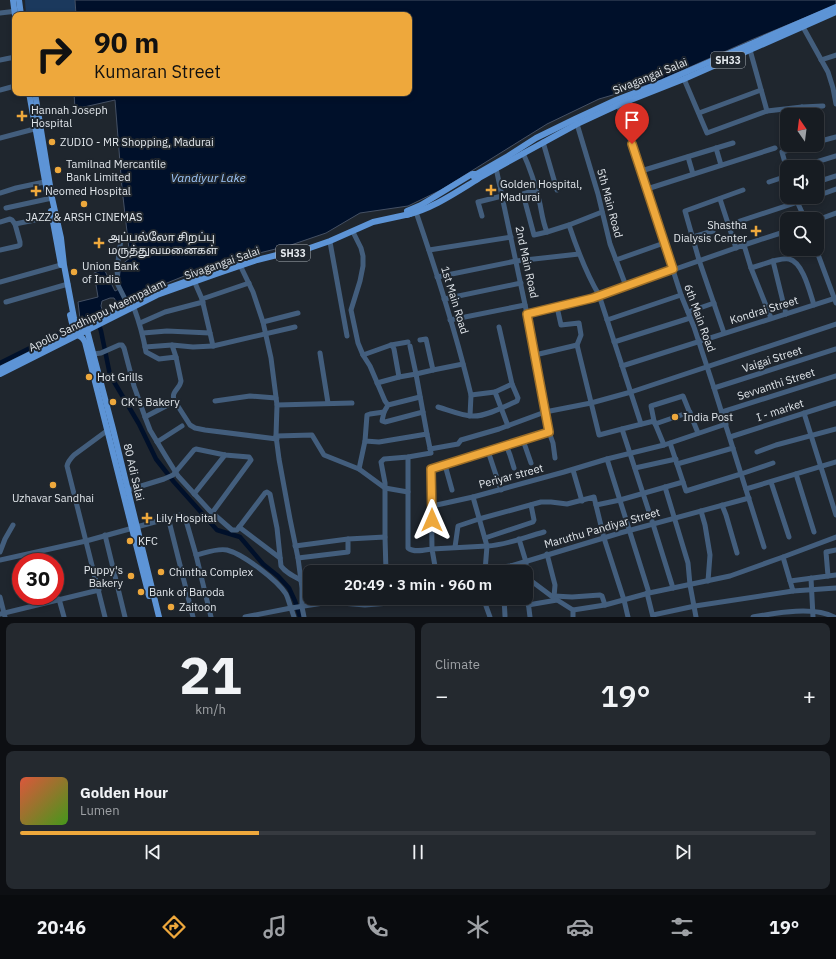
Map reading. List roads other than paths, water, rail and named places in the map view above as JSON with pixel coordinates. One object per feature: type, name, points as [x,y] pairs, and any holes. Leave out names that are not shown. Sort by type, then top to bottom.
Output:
[{"type":"main road","points":[[13,0],[18,12]]},
{"type":"main road","points":[[18,12],[19,0]]},
{"type":"main road","name":"Sivagangai Salai","points":[[131,308],[156,292],[276,253],[303,248],[329,240],[372,220],[407,212],[472,174],[477,176],[496,168],[617,103],[836,6]]},
{"type":"main road","name":"Sivagangai Salai","points":[[0,373],[85,329],[131,308],[240,265],[304,251],[330,242],[373,222],[412,213],[477,176],[536,138],[575,119],[684,79],[836,12]]},
{"type":"main road","name":"80 Adi Salai","points":[[30,96],[38,128],[54,216],[61,238],[62,265],[72,319],[85,329],[94,354],[155,617]]},
{"type":"main road","name":"80 Adi Salai","points":[[35,96],[38,128]]},
{"type":"main road","name":"Apollo Sandhippu Maempalam","points":[[0,373],[157,293],[256,259],[303,249],[330,240],[372,220],[412,213]]},
{"type":"main road","name":"80 Adi Salai","points":[[85,329],[83,338],[111,429]]},
{"type":"main road","name":"80 Adi Salai","points":[[134,527],[159,617]]},
{"type":"street","points":[[0,13],[12,13]]},
{"type":"street","points":[[804,27],[833,84],[836,104]]},
{"type":"street","points":[[750,50],[767,111]]},
{"type":"street","points":[[821,60],[836,55]]},
{"type":"street","points":[[0,60],[12,58]]},
{"type":"street","points":[[684,79],[707,134],[767,111],[823,106]]},
{"type":"street","points":[[0,90],[12,87]]},
{"type":"street","points":[[699,113],[761,90]]},
{"type":"street","name":"6th Main Road","points":[[617,103],[641,171],[681,295],[699,341],[749,498]]},
{"type":"street","name":"5th Main Road","points":[[578,124],[610,244],[626,286]]},
{"type":"street","points":[[0,138],[38,128]]},
{"type":"street","points":[[824,140],[836,137]]},
{"type":"street","points":[[543,142],[557,190]]},
{"type":"street","points":[[641,171],[733,143]]},
{"type":"street","points":[[716,148],[721,165]]},
{"type":"street","points":[[647,189],[775,148]]},
{"type":"street","points":[[523,153],[536,190],[543,224],[547,232]]},
{"type":"street","points":[[823,160],[836,156]]},
{"type":"street","points":[[688,157],[693,174]]},
{"type":"street","name":"2nd Main Road","points":[[496,168],[521,283],[555,458]]},
{"type":"street","points":[[824,180],[836,176]]},
{"type":"street","points":[[769,182],[780,178]]},
{"type":"street","points":[[0,193],[48,181]]},
{"type":"street","points":[[824,193],[836,189]]},
{"type":"street","points":[[536,190],[523,194],[534,235],[569,225],[602,212]]},
{"type":"street","points":[[724,333],[699,260],[685,211],[743,190]]},
{"type":"street","points":[[482,216],[478,202],[502,196]]},
{"type":"street","points":[[6,208],[51,199]]},
{"type":"street","points":[[720,199],[736,248]]},
{"type":"street","points":[[728,225],[794,204]]},
{"type":"street","name":"1st Main Road","points":[[412,213],[429,250],[463,364],[471,395],[470,416]]},
{"type":"street","points":[[824,217],[836,213]]},
{"type":"street","points":[[15,224],[54,216]]},
{"type":"street","points":[[0,222],[10,219],[12,220],[15,224],[20,242],[20,245],[18,246],[0,250]]},
{"type":"street","points":[[569,225],[579,254],[599,296],[641,424]]},
{"type":"street","points":[[353,232],[361,248],[363,266],[360,282],[351,310],[358,343],[388,405]]},
{"type":"street","points":[[693,238],[713,232]]},
{"type":"street","points":[[527,314],[599,296],[673,269],[780,233]]},
{"type":"street","points":[[429,250],[511,237]]},
{"type":"street","points":[[121,239],[117,270],[119,288],[140,323],[146,352],[159,359],[176,358]]},
{"type":"street","points":[[330,242],[347,336]]},
{"type":"street","points":[[616,260],[664,243]]},
{"type":"street","points":[[744,245],[751,268],[771,318]]},
{"type":"street","points":[[437,277],[516,261],[579,254]]},
{"type":"street","points":[[819,256],[836,300]]},
{"type":"street","points":[[751,268],[786,259],[792,260],[798,264],[801,270],[814,305]]},
{"type":"street","points":[[773,262],[786,314]]},
{"type":"street","points":[[0,282],[62,265]]},
{"type":"street","points":[[240,265],[253,292],[271,358],[276,398],[279,459],[298,558],[301,580],[301,607],[304,617]]},
{"type":"street","points":[[194,283],[203,301],[213,346]]},
{"type":"street","points":[[140,323],[165,312],[203,301],[249,283]]},
{"type":"street","points":[[444,299],[521,283]]},
{"type":"street","points":[[6,302],[66,284]]},
{"type":"street","points":[[607,320],[681,295]]},
{"type":"street","name":"Kondrai Street","points":[[622,366],[771,318],[836,300]]},
{"type":"street","points":[[688,312],[714,303]]},
{"type":"street","points":[[450,320],[525,305]]},
{"type":"street","points":[[557,307],[561,326],[579,323],[581,334],[577,346],[599,435],[690,412]]},
{"type":"street","points":[[262,322],[298,313]]},
{"type":"street","points":[[614,342],[690,318]]},
{"type":"street","points":[[430,449],[458,444],[461,440],[508,426],[545,412],[591,403],[631,392],[836,324]]},
{"type":"street","points":[[145,347],[172,345],[193,347],[213,346],[294,326]]},
{"type":"street","points":[[438,407],[470,416],[481,416],[517,401],[518,399],[512,384],[499,327]]},
{"type":"street","points":[[143,333],[167,331],[210,333]]},
{"type":"street","points":[[420,340],[426,339],[433,370]]},
{"type":"street","points":[[363,355],[391,345],[409,344],[431,453],[384,459],[381,462],[385,483],[386,565]]},
{"type":"street","points":[[94,354],[122,345],[134,386],[150,430],[174,474],[212,513],[232,530],[237,530],[265,493],[267,492],[270,494],[277,528],[281,566],[284,570],[301,580]]},
{"type":"street","points":[[172,345],[181,381],[181,385],[173,396],[190,425],[195,428],[205,430],[277,437],[312,435],[324,454],[359,469],[385,488],[408,492]]},
{"type":"street","points":[[391,345],[394,349],[399,378]]},
{"type":"street","points":[[535,355],[577,346]]},
{"type":"street","name":"Vaigai Street","points":[[714,388],[836,349]]},
{"type":"street","points":[[320,353],[328,404]]},
{"type":"street","points":[[377,383],[463,364]]},
{"type":"street","name":"Sevvanthi Street","points":[[722,412],[836,376]]},
{"type":"street","points":[[471,395],[495,392],[512,384]]},
{"type":"street","points":[[495,392],[508,426]]},
{"type":"street","points":[[216,401],[250,396],[276,398]]},
{"type":"street","points":[[664,445],[655,422],[651,406],[683,396],[698,433]]},
{"type":"street","points":[[420,397],[388,405],[382,420],[383,422],[423,412]]},
{"type":"street","points":[[276,405],[352,403]]},
{"type":"street","name":"I - market","points":[[730,437],[836,403]]},
{"type":"street","points":[[145,417],[168,405]]},
{"type":"street","points":[[359,469],[365,440],[367,415],[384,412]]},
{"type":"street","name":"I - market","points":[[804,413],[836,515]]},
{"type":"street","name":"Periyar street","points":[[432,506],[501,490],[664,445],[726,424]]},
{"type":"street","points":[[157,442],[182,426]]},
{"type":"street","points":[[105,617],[67,466],[74,455],[111,429]]},
{"type":"street","points":[[622,429],[673,588]]},
{"type":"street","points":[[757,452],[776,445],[836,429]]},
{"type":"street","points":[[435,565],[432,549],[431,469],[549,432]]},
{"type":"street","points":[[365,440],[379,442],[427,434]]},
{"type":"street","points":[[523,440],[531,463]]},
{"type":"street","points":[[670,443],[686,491],[773,463]]},
{"type":"street","points":[[506,445],[514,468]]},
{"type":"street","points":[[635,468],[676,462],[733,448]]},
{"type":"street","points":[[125,491],[164,479],[174,474],[196,449],[249,456],[250,460],[212,513]]},
{"type":"street","points":[[488,451],[501,490]]},
{"type":"street","points":[[194,494],[225,454]]},
{"type":"street","points":[[408,457],[409,550],[495,546],[544,532]]},
{"type":"street","points":[[608,460],[630,530],[653,616],[694,606],[793,591],[836,588]]},
{"type":"street","points":[[746,489],[836,462]]},
{"type":"street","points":[[445,464],[452,490]]},
{"type":"street","points":[[573,470],[582,501]]},
{"type":"street","points":[[796,474],[814,532]]},
{"type":"street","points":[[596,505],[620,500],[683,482]]},
{"type":"street","points":[[771,482],[789,537]]},
{"type":"street","points":[[665,487],[688,563],[690,585],[696,617]]},
{"type":"street","name":"Periyar street","points":[[473,497],[487,546],[485,565]]},
{"type":"street","points":[[455,547],[458,526],[541,502],[567,504],[594,498],[604,538],[628,617]]},
{"type":"street","points":[[749,498],[764,547]]},
{"type":"street","name":"Maruthu Pandiyar Street","points":[[515,565],[630,530],[749,498]]},
{"type":"street","points":[[485,538],[533,522],[534,520],[531,505]]},
{"type":"street","points":[[722,505],[737,553]]},
{"type":"street","points":[[700,511],[705,525],[710,555],[708,581]]},
{"type":"street","points":[[0,560],[86,541],[180,514],[185,517],[211,617]]},
{"type":"street","points":[[168,517],[193,617]]},
{"type":"street","points":[[0,552],[13,525]]},
{"type":"street","points":[[238,527],[280,558]]},
{"type":"street","points":[[105,536],[126,617]]},
{"type":"street","points":[[295,546],[348,539],[385,537]]},
{"type":"street","points":[[533,582],[573,610],[604,605],[648,593],[730,576],[836,537]]},
{"type":"street","points":[[298,558],[348,552],[348,539]]},
{"type":"street","points":[[519,539],[526,562]]},
{"type":"street","points":[[196,555],[217,550],[226,550],[248,560],[278,584],[286,594],[294,617]]},
{"type":"street","points":[[828,576],[826,552],[836,550]]},
{"type":"street","points":[[547,554],[555,585],[555,598]]},
{"type":"street","points":[[783,556],[793,591]]},
{"type":"street","points":[[790,581],[836,575]]},
{"type":"street","points":[[810,578],[813,614]]},
{"type":"street","points":[[64,598],[99,590]]},
{"type":"street","points":[[533,604],[555,598],[600,595],[602,596],[604,605]]},
{"type":"street","points":[[0,597],[3,614],[37,605]]},
{"type":"street","points":[[61,605],[64,617]]},
{"type":"street","points":[[245,617],[313,605]]},
{"type":"street","points":[[486,605],[490,617]]},
{"type":"street","points":[[504,605],[505,617]]},
{"type":"street","points":[[528,605],[530,617]]},
{"type":"street","points":[[573,610],[573,617]]},
{"type":"street","points":[[753,617],[786,612],[827,614],[834,617]]},
{"type":"water","name":"Vandiyur Lake","points":[[75,0],[836,0],[836,5],[751,40],[654,83],[599,99],[547,124],[441,190],[408,206],[360,213],[326,233],[288,246],[214,264],[152,289],[129,301],[120,308],[114,298],[102,301],[101,306],[106,321],[92,327],[89,321],[83,324],[80,319],[78,302],[98,297],[94,273],[104,269],[115,291],[121,288],[119,280],[121,265],[130,258],[122,188],[115,100],[75,109],[74,96],[412,96],[412,12],[76,12]]},
{"type":"waterway","points":[[0,363],[68,329],[84,316]]},
{"type":"waterway","points":[[98,322],[110,375],[139,424],[156,459],[174,482],[217,530],[240,537],[263,564],[278,576],[289,588],[300,617]]},
{"type":"place","name":"Hannah Joseph Hospital","points":[[22,116]]},
{"type":"place","name":"ZUDIO - MR Shopping, Madurai","points":[[52,142]]},
{"type":"place","name":"Tamilnad Mercantile Bank Limited","points":[[58,170]]},
{"type":"place","name":"Golden Hospital, Madurai","points":[[491,190]]},
{"type":"place","name":"Neomed Hospital","points":[[36,191]]},
{"type":"place","name":"JAZZ & ARSH CINEMAS","points":[[84,204]]},
{"type":"place","name":"Shastha Dialysis Center","points":[[756,231]]},
{"type":"place","name":"அப்பல்லோ சிறப்பு மருத்துவமனைகள்","points":[[99,243]]},
{"type":"place","name":"Union Bank of India","points":[[74,272]]},
{"type":"place","name":"Hot Grills","points":[[89,377]]},
{"type":"place","name":"CK's Bakery","points":[[113,402]]},
{"type":"place","name":"India Post","points":[[675,417]]},
{"type":"place","name":"Uzhavar Sandhai","points":[[53,485]]},
{"type":"place","name":"Lily Hospital","points":[[147,518]]},
{"type":"place","name":"KFC","points":[[130,541]]},
{"type":"place","name":"Chintha Complex","points":[[161,572]]},
{"type":"place","name":"Puppy's Bakery","points":[[131,576]]},
{"type":"place","name":"Bank of Baroda","points":[[141,592]]},
{"type":"place","name":"Zaitoon","points":[[171,607]]}]
